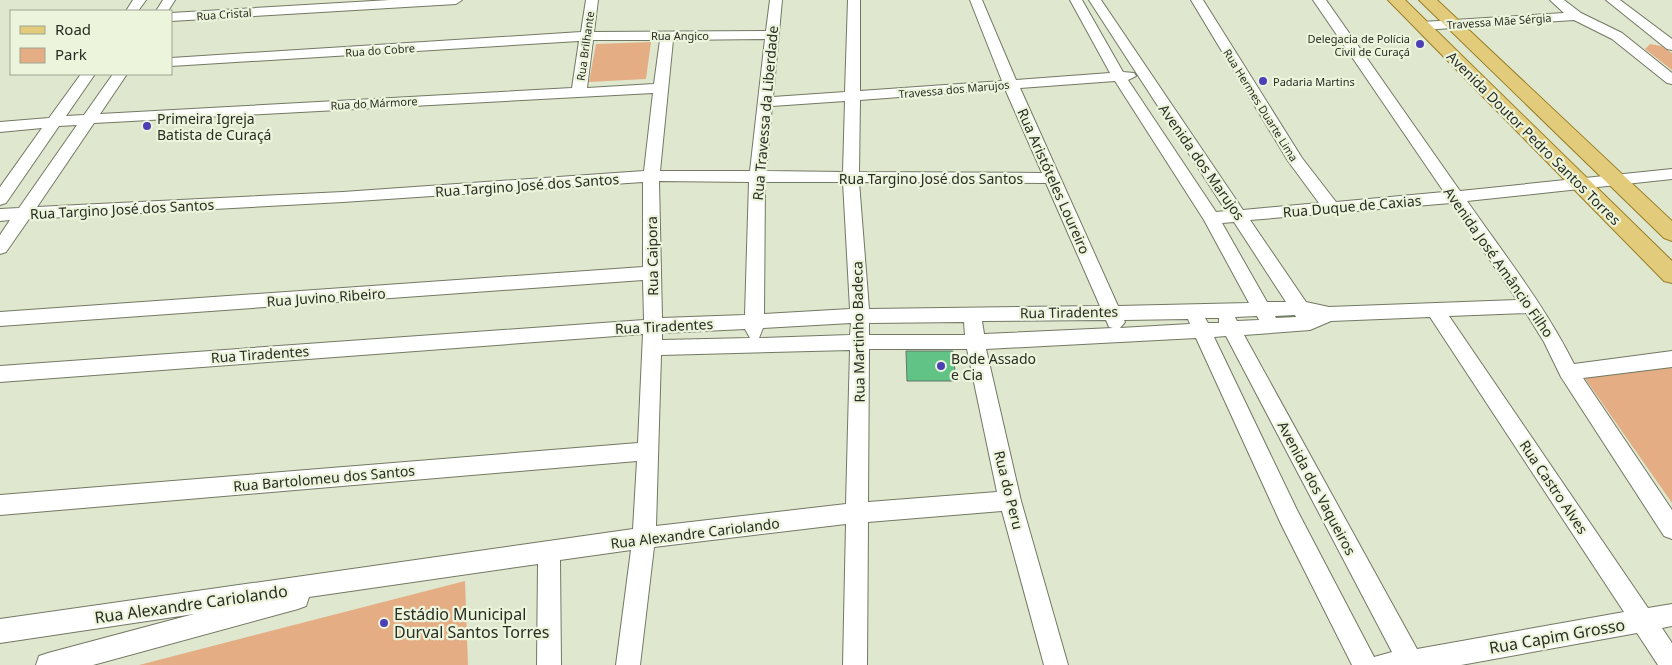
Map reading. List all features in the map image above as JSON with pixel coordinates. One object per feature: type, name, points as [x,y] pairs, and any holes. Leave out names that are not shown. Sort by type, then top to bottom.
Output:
[{"type":"main road","name":"Avenida Doutor Pedro Santos Torres","points":[[1396,0],[1672,275]]},
{"type":"main road","name":"Avenida Doutor Pedro Santos Torres","points":[[1427,0],[1672,233]]},
{"type":"street","name":"Rua Cristal","points":[[172,17],[326,4],[456,0]]},
{"type":"street","name":"Rua Brilhante","points":[[579,92],[592,0]]},
{"type":"street","name":"Rua Travessa da Liberdade","points":[[754,346],[757,178],[776,0]]},
{"type":"street","name":"Rua Martinho Badeca","points":[[854,0],[851,179],[860,316],[855,665]]},
{"type":"street","name":"Rua Aristóteles Loureiro","points":[[976,0],[1010,83],[1054,178],[1121,334]]},
{"type":"street","name":"Avenida dos Marujos","points":[[1076,0],[1119,77],[1211,218],[1272,327]]},
{"type":"street","name":"Avenida dos Marujos","points":[[1095,0],[1142,75],[1240,216],[1304,316]]},
{"type":"street","name":"Rua Hermes Duarte Lima","points":[[1197,0],[1290,153],[1330,207]]},
{"type":"street","name":"Avenida José Amâncio Filho","points":[[1319,0],[1531,306],[1552,338],[1568,372],[1672,529]]},
{"type":"street","points":[[1556,0],[1576,16],[1617,36],[1672,80]]},
{"type":"street","points":[[1612,0],[1672,46]]},
{"type":"street","name":"Travessa Mãe Sérgia","points":[[1422,26],[1576,16]]},
{"type":"street","points":[[1617,36],[1652,31]]},
{"type":"street","name":"Rua Caipora","points":[[628,665],[644,538],[653,326],[652,176],[666,35]]},
{"type":"street","name":"Rua Angico","points":[[588,36],[773,35]]},
{"type":"street","name":"Rua do Cobre","points":[[172,62],[588,36]]},
{"type":"street","points":[[0,199],[87,75]]},
{"type":"street","points":[[0,248],[119,75]]},
{"type":"street","name":"Travessa dos Marujos","points":[[766,102],[851,98],[1010,83],[1142,75]]},
{"type":"street","name":"Rua do Mármore","points":[[0,127],[55,121],[660,88]]},
{"type":"street","name":"Rua Duque de Caxias","points":[[1211,218],[1454,197],[1672,174]]},
{"type":"street","name":"Rua Targino José dos Santos","points":[[0,216],[343,197],[652,176],[851,179],[1054,178]]},
{"type":"street","name":"Rua Juvino Ribeiro","points":[[0,319],[652,273]]},
{"type":"street","name":"Rua Tiradentes","points":[[1227,320],[1263,309],[1304,316],[1531,306]]},
{"type":"street","name":"Rua Castro Alves","points":[[1436,311],[1672,664]]},
{"type":"street","name":"Rua Tiradentes","points":[[0,374],[653,326],[860,316],[1112,312],[1198,322]]},
{"type":"street","name":"Rua do Peru","points":[[972,314],[975,342],[1010,501],[1056,665]]},
{"type":"street","name":"Rua Tiradentes","points":[[652,348],[860,342],[975,342],[1121,334],[1198,322],[1227,320],[1272,327],[1304,316]]},
{"type":"street","name":"Avenida dos Vaqueiros","points":[[1227,320],[1411,664]]},
{"type":"street","points":[[1198,322],[1289,517],[1364,665]]},
{"type":"street","points":[[1568,372],[1672,359]]},
{"type":"street","name":"Rua Bartolomeu dos Santos","points":[[0,505],[648,450]]},
{"type":"street","name":"Rua Alexandre Cariolando","points":[[0,631],[644,538],[857,513],[1010,501]]},
{"type":"street","points":[[548,665],[549,552]]},
{"type":"street","name":"Rua Alexandre Cariolando","points":[[48,665],[381,576]]},
{"type":"street","name":"Rua Capim Grosso","points":[[1383,665],[1411,664],[1672,616]]},
{"type":"green space","points":[[651,42],[646,79],[589,82],[596,44]]},
{"type":"green space","points":[[1650,44],[1661,46],[1672,53],[1672,70],[1645,49]]},
{"type":"green space","points":[[1672,367],[1672,503],[1584,377]]},
{"type":"green space","name":"Estádio Municipal Durval Santos Torres","points":[[465,581],[468,665],[139,665]]},
{"type":"building","points":[[906,351],[953,351],[956,381],[907,381]]},
{"type":"place","name":"Delegacia de Polícia Civil de Curaçá","points":[[1420,44]]},
{"type":"place","name":"Padaria Martins","points":[[1263,81]]},
{"type":"place","name":"Primeira Igreja Batista de Curaçá","points":[[147,126]]},
{"type":"place","name":"Bode Assado e Cia","points":[[941,366]]},
{"type":"place","name":"Estádio Municipal Durval Santos Torres","points":[[384,623]]}]
